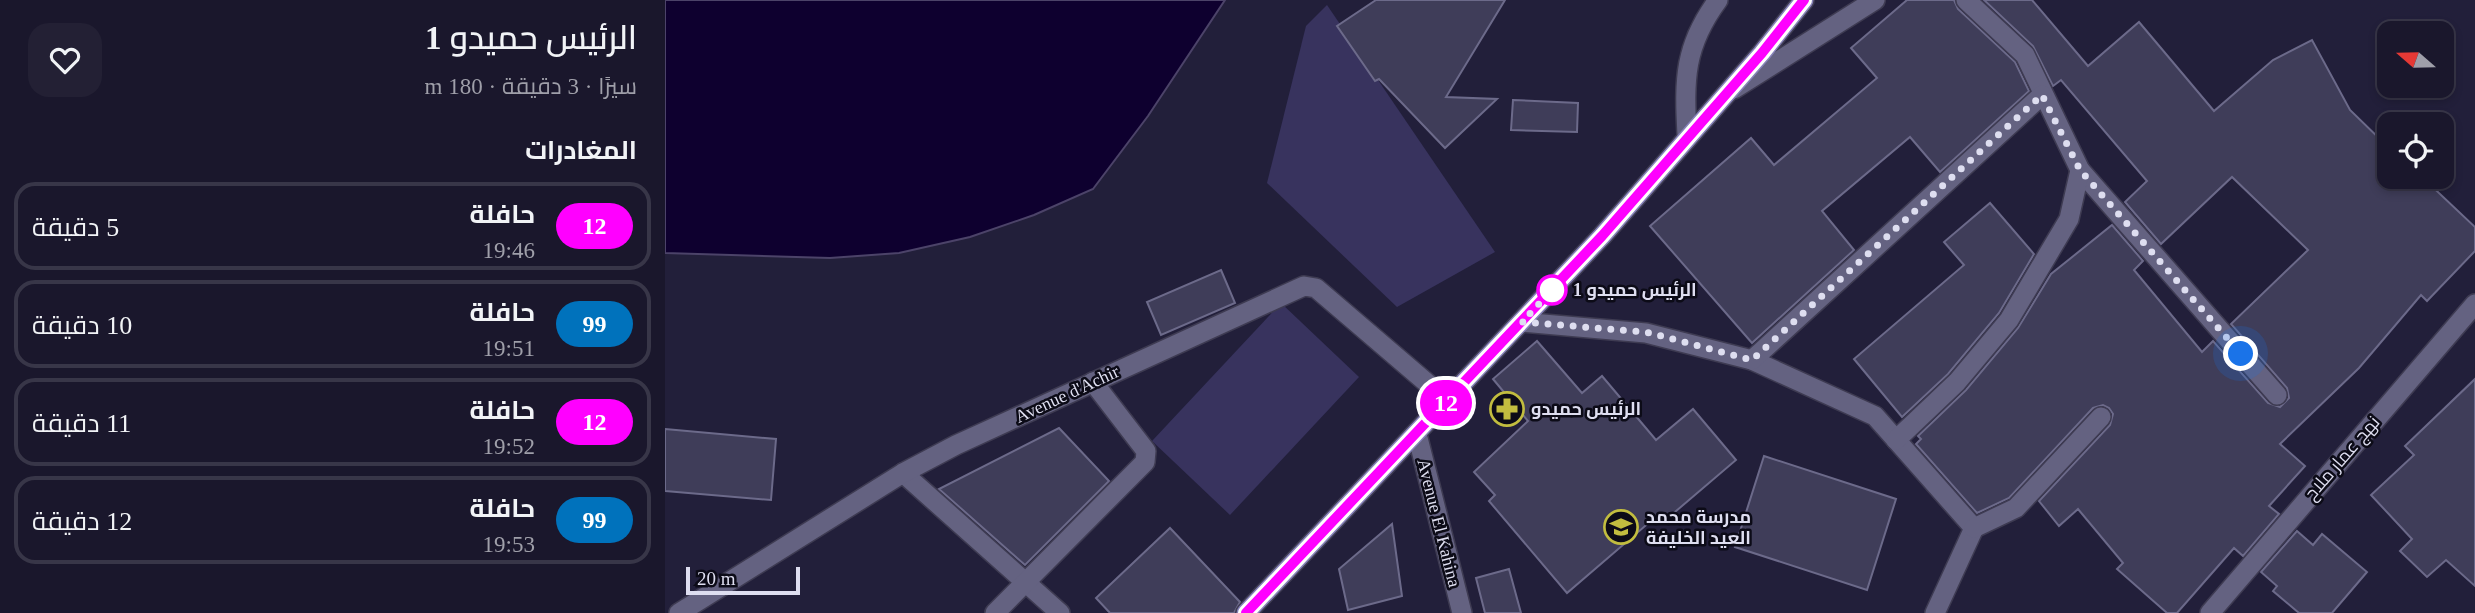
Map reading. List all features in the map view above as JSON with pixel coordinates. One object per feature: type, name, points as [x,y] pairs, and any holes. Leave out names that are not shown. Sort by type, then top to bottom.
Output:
[{"type":"main road","points":[[1246,613],[1602,236],[1762,53],[1804,0]]},
{"type":"street","points":[[1688,135],[1685,72],[1703,21],[1718,0]]},
{"type":"street","points":[[1723,96],[1875,0]]},
{"type":"street","points":[[1966,0],[2025,55],[2080,170],[2277,396]]},
{"type":"street","points":[[1752,360],[2042,95]]},
{"type":"street","points":[[1896,440],[1957,382],[2009,320],[2069,219],[2080,170]]},
{"type":"street","name":"Avenue d'Achir","points":[[679,613],[903,473],[1093,382],[1304,286],[1316,288],[1448,401]]},
{"type":"street","name":"نهج عمار ملاح","points":[[2210,613],[2475,304]]},
{"type":"street","points":[[1522,322],[1646,332],[1752,360],[1875,416],[1974,528]]},
{"type":"street","points":[[995,613],[1145,462],[1147,456],[1093,382]]},
{"type":"street","points":[[1935,613],[1974,528],[2016,508],[2101,417]]},
{"type":"street","name":"Avenue El Kahina","points":[[1417,434],[1462,613]]},
{"type":"street","points":[[903,473],[1060,613]]},
{"type":"shaded area","points":[[665,0],[1225,0],[1148,116],[1093,189],[1034,215],[970,237],[899,253],[830,258],[665,253]]},
{"type":"shaded area","points":[[1327,5],[1495,252],[1397,307],[1267,183],[1306,26]]},
{"type":"shaded area","points":[[1281,303],[1359,377],[1230,515],[1152,441]]},
{"type":"building","points":[[1376,0],[1505,0],[1446,97],[1497,99],[1445,148],[1379,79],[1375,81],[1337,26]]},
{"type":"building","points":[[1907,0],[1954,0],[1958,9],[2015,62],[2029,91],[1940,172],[1910,137],[1822,211],[1854,250],[1752,343],[1650,226],[1751,138],[1774,165],[1877,78],[1851,48]]},
{"type":"building","points":[[1984,0],[2032,0],[2088,66],[2139,22],[2214,111],[2273,60],[2312,40],[2350,110],[2377,136],[2377,189],[2435,189],[2475,227],[2475,251],[2427,301],[2421,295],[2359,368],[2280,444],[2305,466],[2269,506],[2279,514],[2243,556],[2234,548],[2177,613],[2167,613],[2117,569],[2123,563],[2078,509],[2059,526],[2039,501],[2110,425],[2113,414],[2109,408],[2103,405],[2093,408],[2009,498],[1977,513],[1916,444],[1921,439],[1918,436],[1966,390],[2018,328],[2051,274],[2112,225],[2143,261],[2134,270],[2202,352],[2213,341],[2268,403],[2280,407],[2289,398],[2287,388],[2231,324],[2308,250],[2232,177],[2161,244],[2125,202],[2147,181],[2061,80],[2053,86],[2033,46]]},
{"type":"building","points":[[1513,100],[1578,103],[1577,132],[1511,130]]},
{"type":"building","points":[[1990,203],[2034,254],[1999,313],[1948,374],[1902,417],[1854,359],[1964,265],[1944,242]]},
{"type":"building","points":[[1221,270],[1235,303],[1161,335],[1147,302]]},
{"type":"building","points":[[1537,341],[1582,393],[1602,376],[1656,440],[1693,409],[1736,460],[1662,523],[1652,520],[1567,593],[1489,501],[1495,495],[1474,472],[1528,421],[1493,379]]},
{"type":"building","points":[[2475,379],[2475,586],[2446,560],[2427,577],[2400,551],[2412,539],[2371,495],[2414,455],[2405,446]]},
{"type":"building","points":[[1059,428],[1109,481],[1025,565],[939,489]]},
{"type":"building","points":[[665,429],[776,439],[771,500],[665,491]]},
{"type":"building","points":[[1764,456],[1896,499],[1867,590],[1735,547]]},
{"type":"building","points":[[1392,524],[1402,596],[1348,610],[1339,569]]},
{"type":"building","points":[[1170,528],[1240,602],[1234,613],[1110,613],[1096,598]]},
{"type":"building","points":[[2297,531],[2313,545],[2322,534],[2367,572],[2332,613],[2299,613],[2273,591],[2277,586],[2261,572]]},
{"type":"building","points":[[1509,569],[1521,613],[1485,613],[1476,578]]},
{"type":"bus line","name":"12","points":[[1246,613],[1602,236],[1671,153],[1762,53],[1804,0]]},
{"type":"place","name":"الرئيس حميدو 1","points":[[1552,290]]},
{"type":"place","name":"الرئيس حميدو","points":[[1507,409]]},
{"type":"place","name":"مدرسة محمد العيد الخليفة","points":[[1621,527]]},
{"type":"route","points":[[1552,290],[1554,288],[1522,322],[1646,332],[1752,360],[2042,95],[2080,170],[2241,354]]}]
